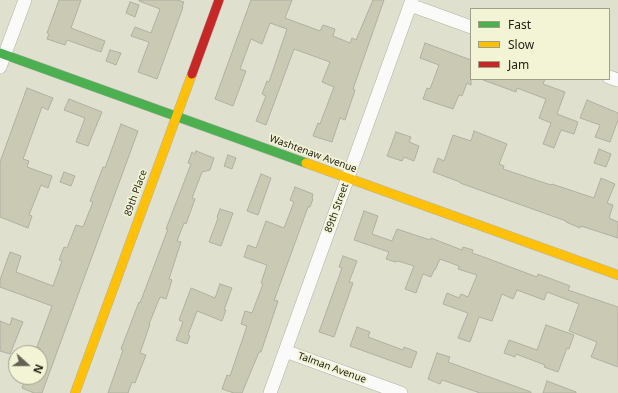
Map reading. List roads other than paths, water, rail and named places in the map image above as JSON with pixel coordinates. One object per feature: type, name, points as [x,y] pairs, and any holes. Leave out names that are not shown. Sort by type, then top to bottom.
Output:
[{"type":"street","points":[[0,68],[2,54],[25,0]]},
{"type":"street","name":"89th Place","points":[[75,393],[219,0]]},
{"type":"street","points":[[411,3],[470,27]]},
{"type":"street","name":"89th Street","points":[[270,393],[411,3]]},
{"type":"street","name":"Washtenaw Avenue","points":[[2,54],[618,275]]},
{"type":"street","name":"Talman Avenue","points":[[285,351],[401,393]]}]
